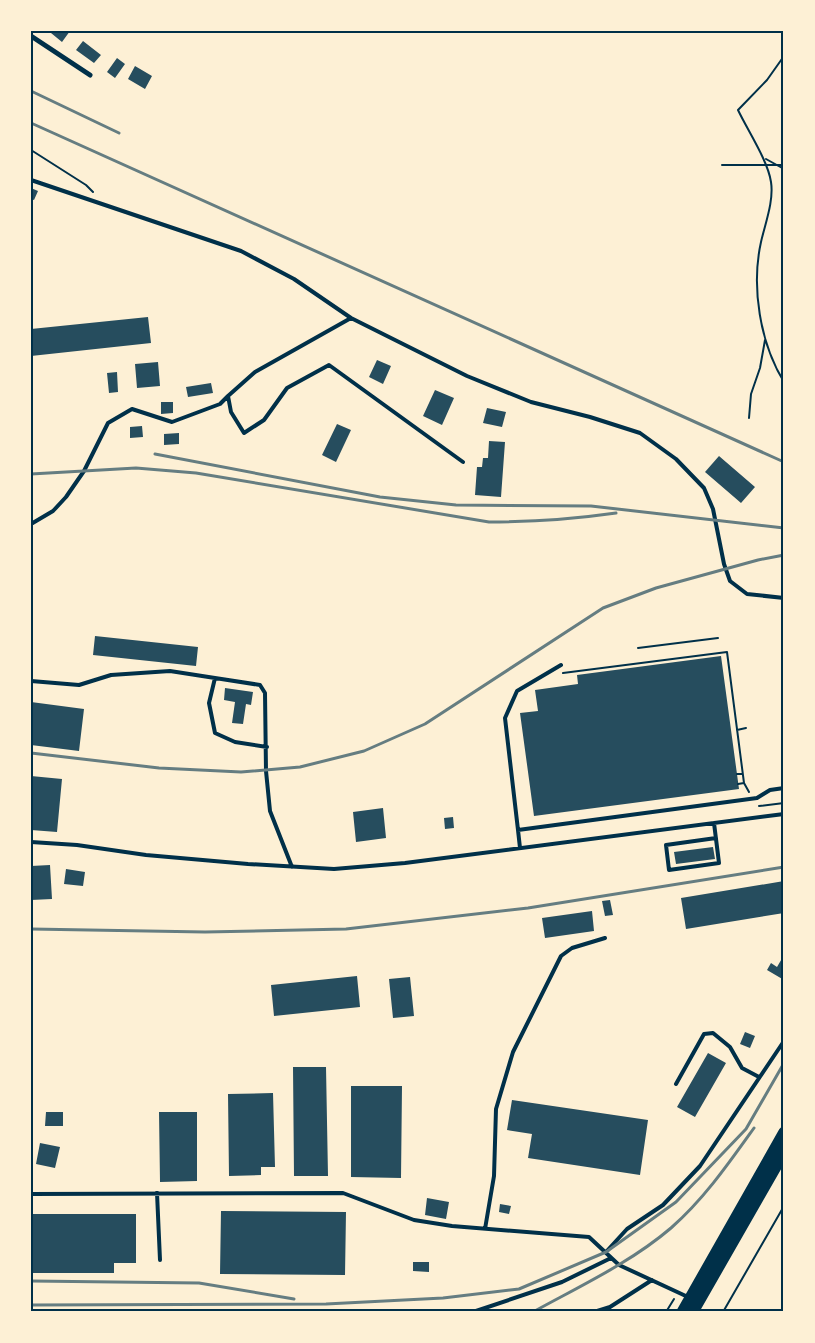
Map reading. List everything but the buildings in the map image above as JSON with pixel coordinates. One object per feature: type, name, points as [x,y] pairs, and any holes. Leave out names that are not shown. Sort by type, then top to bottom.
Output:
[{"type":"main road","points":[[694,1304],[784,1132]]},
{"type":"main road","points":[[682,1312],[694,1304],[784,1153]]},
{"type":"street","points":[[31,36],[90,75]]},
{"type":"lane","points":[[31,180],[106,206],[149,218],[241,251],[294,279],[351,318],[467,376],[531,402],[590,417],[640,433],[676,459],[704,488],[713,509],[724,564],[730,581],[747,594],[784,598]]},
{"type":"lane","points":[[31,524],[53,511],[66,497],[84,471],[108,423],[132,409],[172,422],[220,404],[254,372],[351,318]]},
{"type":"lane","points":[[228,396],[231,412],[244,433],[264,420],[286,388],[329,365],[463,462]]},
{"type":"lane","points":[[520,848],[504,720],[517,691],[561,665]]},
{"type":"lane","points":[[31,681],[79,686],[111,675],[170,672],[260,685],[265,693],[266,771],[270,811],[292,867]]},
{"type":"lane","points":[[215,678],[209,703],[215,733],[234,742],[266,747]]},
{"type":"lane","points":[[518,830],[757,798],[770,790],[784,788]]},
{"type":"lane","points":[[31,842],[77,844],[164,857],[334,869],[405,863],[784,814]]},
{"type":"lane","points":[[714,823],[716,838],[719,863],[669,870],[666,845],[716,838]]},
{"type":"lane","points":[[485,1229],[494,1176],[496,1109],[513,1052],[561,956],[572,948],[605,938]]},
{"type":"lane","points":[[676,1084],[704,1034],[713,1033],[730,1048],[742,1068],[759,1077]]},
{"type":"lane","points":[[606,1252],[627,1229],[663,1205],[700,1166],[784,1041]]},
{"type":"lane","points":[[157,1193],[160,1260]]},
{"type":"lane","points":[[31,1194],[343,1193],[414,1220],[485,1229],[589,1237],[619,1265],[677,1293],[694,1304]]},
{"type":"lane","points":[[473,1312],[562,1282],[611,1258]]},
{"type":"lane","points":[[594,1312],[610,1307],[652,1280]]},
{"type":"lane","points":[[610,1307],[616,1312]]},
{"type":"path","points":[[784,56],[767,80],[738,110],[758,152],[784,169]]},
{"type":"path","points":[[31,150],[86,185],[106,206]]},
{"type":"path","points":[[766,158],[766,165],[772,183],[760,244],[757,285],[765,340],[775,368],[784,382]]},
{"type":"path","points":[[722,165],[784,165]]},
{"type":"path","points":[[749,418],[751,394],[760,368],[765,340]]},
{"type":"path","points":[[638,648],[718,638]]},
{"type":"path","points":[[563,673],[727,652],[742,774],[749,792]]},
{"type":"path","points":[[737,730],[746,728]]},
{"type":"path","points":[[737,774],[742,774]]},
{"type":"path","points":[[738,784],[744,783]]},
{"type":"path","points":[[753,807],[784,803]]},
{"type":"path","points":[[723,1312],[784,1206]]},
{"type":"path","points":[[666,1312],[677,1293]]},
{"type":"railway","points":[[31,91],[119,133]]},
{"type":"railway","points":[[31,123],[784,462]]},
{"type":"railway","points":[[155,454],[380,497],[456,505],[591,506],[784,528]]},
{"type":"railway","points":[[31,474],[136,468],[196,473],[489,522],[553,520],[616,513]]},
{"type":"railway","points":[[31,753],[159,768],[241,772],[300,767],[364,751],[425,724],[603,608],[656,588],[758,560],[784,555]]},
{"type":"railway","points":[[31,929],[205,932],[346,929],[528,908],[784,867]]},
{"type":"railway","points":[[31,1305],[326,1304],[443,1298],[519,1289],[606,1252],[676,1202],[746,1129],[784,1063]]},
{"type":"railway","points":[[533,1312],[622,1263],[671,1228],[705,1193],[754,1128]]},
{"type":"railway","points":[[31,1281],[199,1283],[294,1299]]}]
